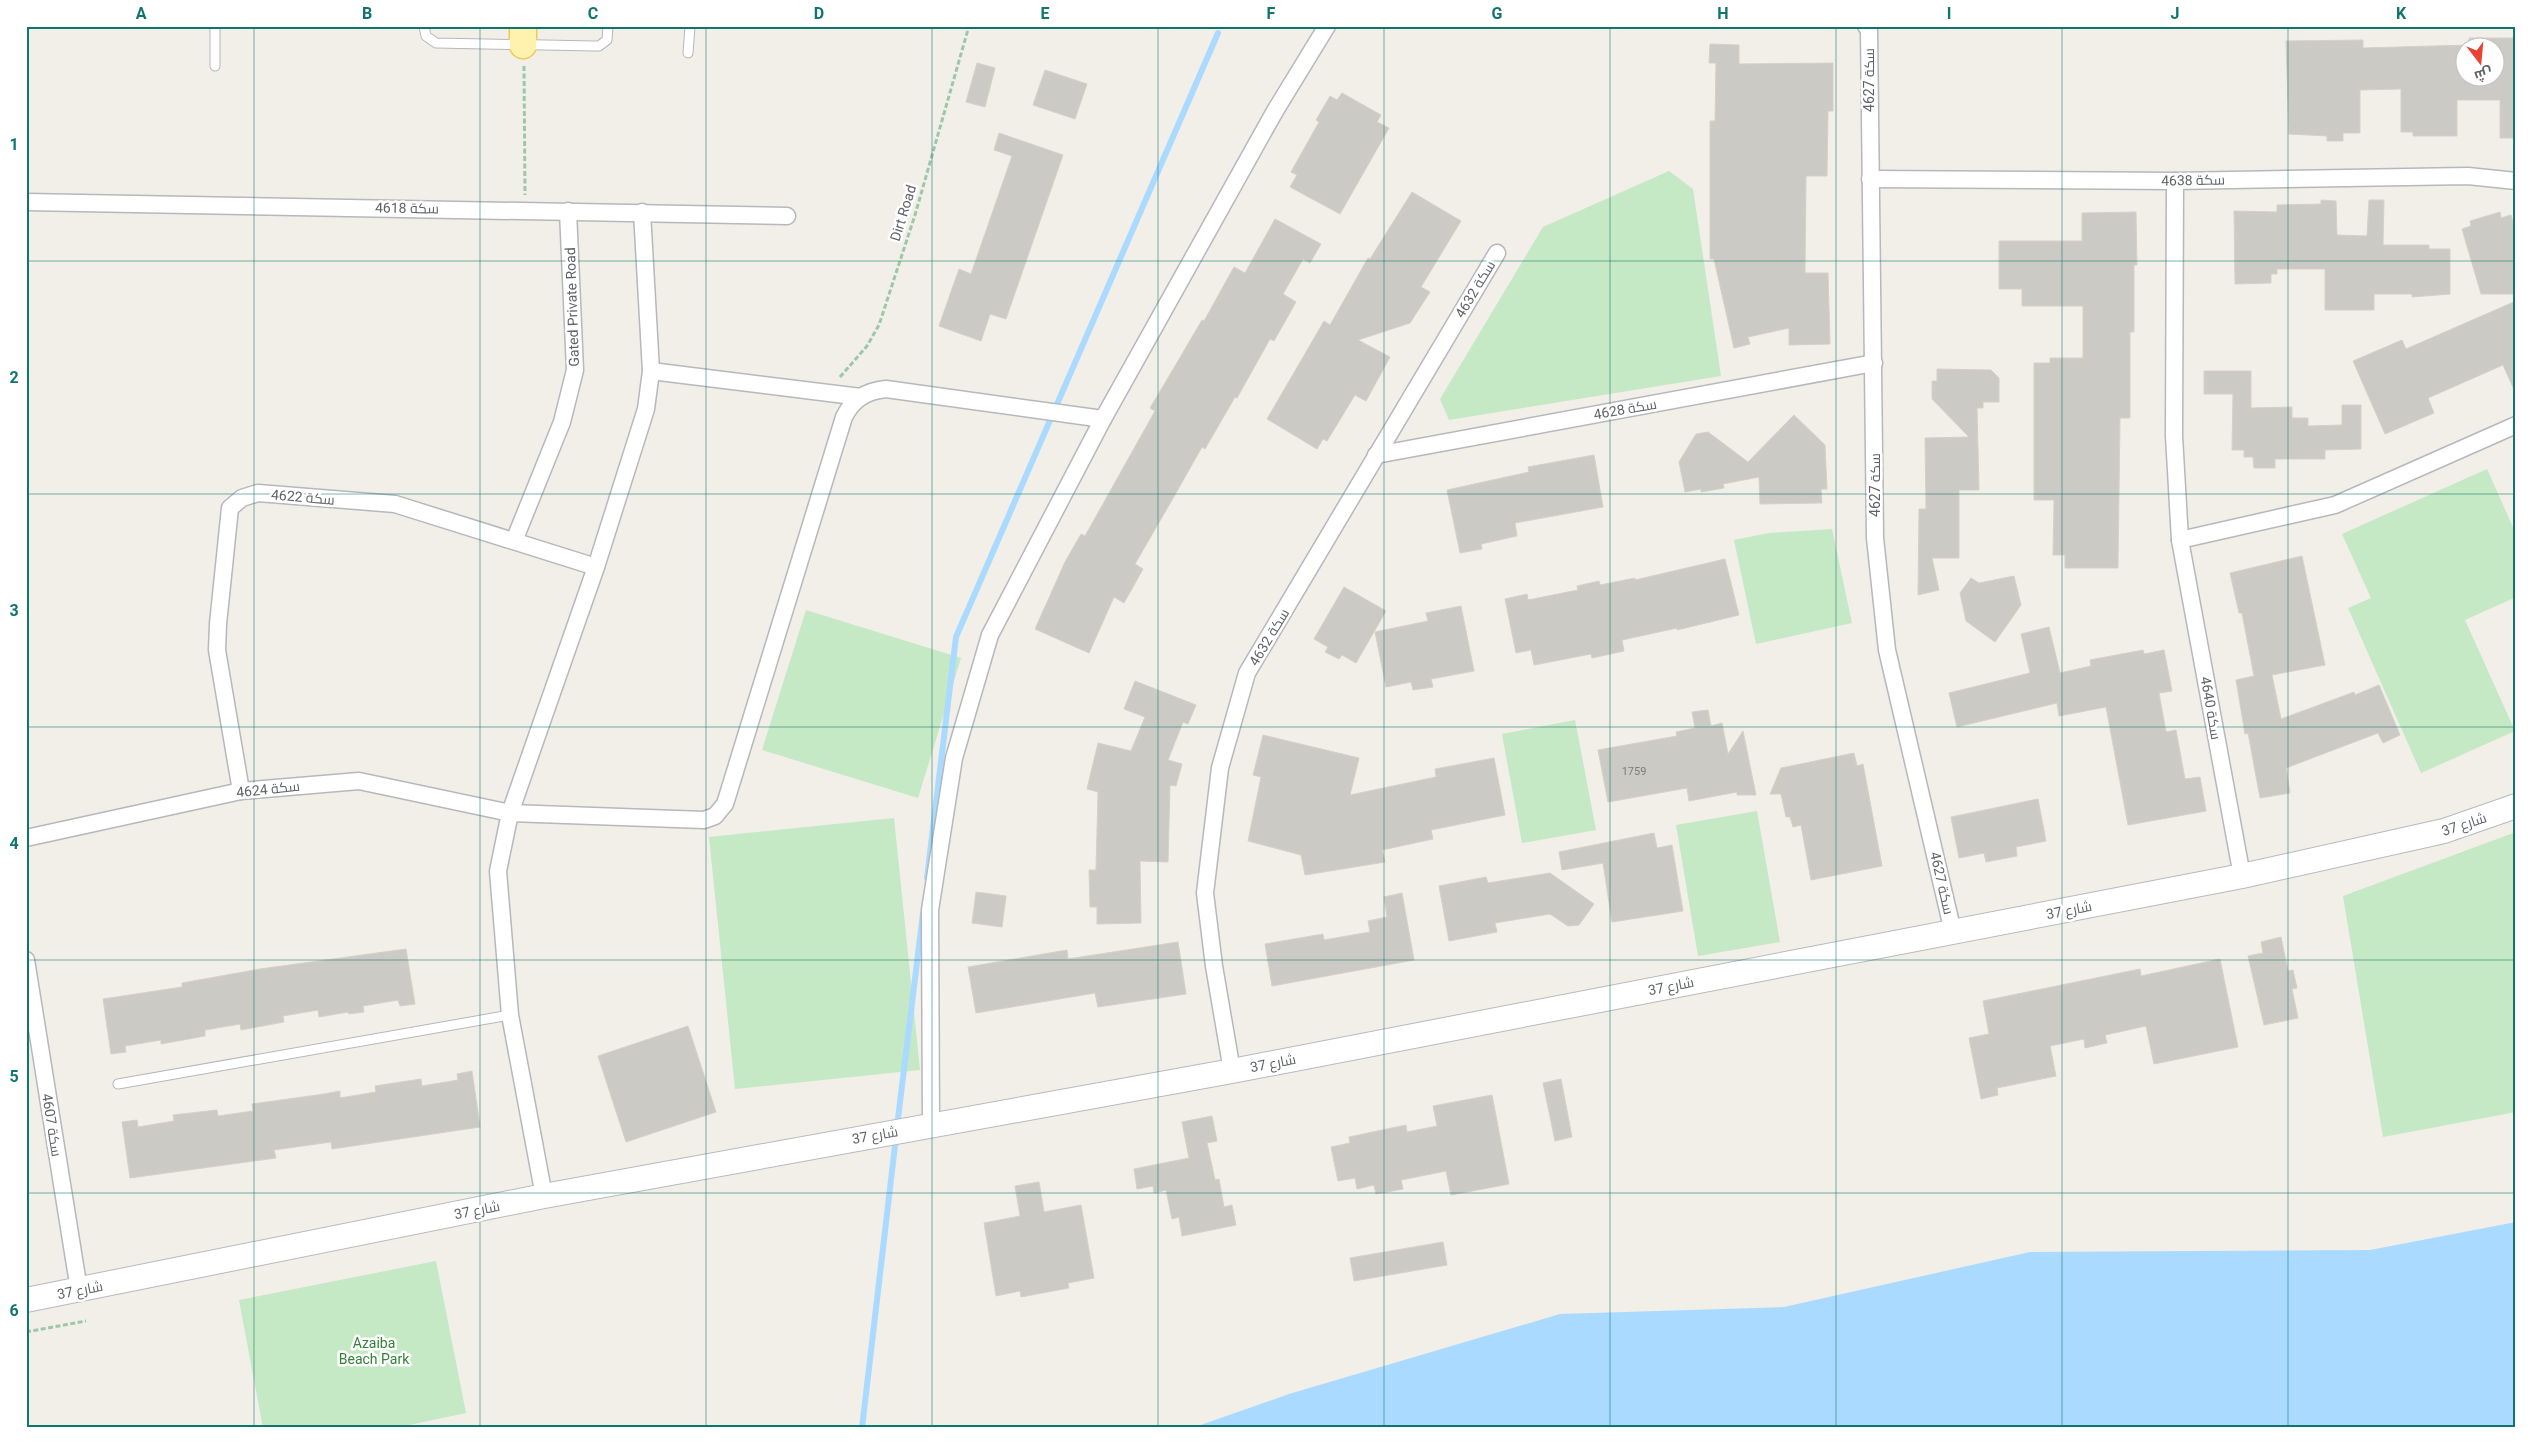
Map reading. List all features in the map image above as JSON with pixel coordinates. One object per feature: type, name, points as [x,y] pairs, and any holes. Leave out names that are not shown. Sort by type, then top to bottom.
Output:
[{"type":"street","points":[[931,1125],[930,910],[954,758],[990,635],[1103,419],[1275,110],[1327,26]]},
{"type":"street","name":"سكة 4627","points":[[1869,28],[1875,538],[1887,650],[1953,932]]},
{"type":"street","name":"سكة 4638","points":[[1870,179],[2175,181],[2468,176],[2516,181]]},
{"type":"street","name":"سكة 4640","points":[[2175,181],[2174,436],[2180,540],[2242,876]]},
{"type":"street","name":"سكة 4618","points":[[26,202],[787,216]]},
{"type":"street","name":"Gated Private Road","points":[[514,541],[562,422],[575,370],[568,211]]},
{"type":"street","points":[[544,1196],[510,1015],[498,871],[510,813],[596,567],[646,409],[651,371],[642,212]]},
{"type":"street","name":"سكة 4632","points":[[1232,1071],[1214,966],[1205,893],[1220,768],[1247,673],[1497,252]]},
{"type":"street","name":"سكة 4628","points":[[1376,456],[1874,363]]},
{"type":"street","points":[[651,371],[861,397],[869,392],[886,389],[1103,419]]},
{"type":"street","name":"سكة 4624","points":[[26,838],[241,790],[359,781],[510,813],[704,820],[715,816],[725,804],[844,418],[854,402],[861,397]]},
{"type":"street","points":[[2180,540],[2335,505],[2516,425]]},
{"type":"street","name":"سكة 4622","points":[[241,790],[217,650],[230,508],[242,498],[258,493],[394,504],[596,567]]},
{"type":"street","name":"شارع 37","points":[[26,1300],[544,1196],[1232,1071],[2242,876],[2444,831],[2516,806]]},
{"type":"street","name":"سكة 4607","points":[[26,961],[78,1290]]},
{"type":"lane","points":[[215,26],[215,66]]},
{"type":"lane","points":[[424,26],[426,36],[436,44],[523,36],[599,46],[607,40],[608,26]]},
{"type":"lane","points":[[688,52],[690,26]]},
{"type":"lane","points":[[118,1084],[510,1015]]},
{"type":"path","name":"Dirt Road","points":[[832,393],[840,376],[867,346],[878,326],[915,216],[968,26]]},
{"type":"path","points":[[523,36],[525,210]]},
{"type":"path","points":[[26,1332],[86,1321]]},
{"type":"green space","points":[[1669,171],[1693,189],[1721,376],[1449,420],[1440,399],[1543,227]]},
{"type":"green space","points":[[2487,469],[2516,534],[2516,597],[2465,620],[2515,731],[2421,773],[2348,608],[2371,598],[2342,534]]},
{"type":"green space","points":[[1832,529],[1852,623],[1756,644],[1734,540],[1769,533]]},
{"type":"green space","points":[[806,610],[961,658],[918,798],[762,750]]},
{"type":"green space","points":[[1575,720],[1596,830],[1522,843],[1502,734]]},
{"type":"green space","points":[[1757,811],[1780,942],[1698,956],[1676,825]]},
{"type":"green space","points":[[894,818],[920,1070],[735,1089],[709,837]]},
{"type":"green space","points":[[2516,832],[2516,1112],[2383,1137],[2343,896]]},
{"type":"green space","name":"Azaiba Beach Park","points":[[436,1261],[466,1413],[395,1428],[263,1428],[239,1300]]},
{"type":"water","points":[[2516,1222],[2516,1428],[1192,1428],[1289,1394],[1560,1314],[1784,1307],[2030,1252],[2370,1250]]},
{"type":"building","points":[[2504,38],[2516,38],[2516,138],[2500,138],[2500,100],[2457,100],[2457,136],[2413,136],[2413,132],[2401,132],[2401,89],[2360,90],[2360,133],[2343,133],[2343,141],[2327,141],[2327,136],[2289,134],[2286,41],[2363,40],[2363,48],[2454,45],[2454,88],[2504,88]]},
{"type":"building","points":[[1710,44],[1739,45],[1739,64],[1833,63],[1833,111],[1828,111],[1827,176],[1806,176],[1805,273],[1828,273],[1830,344],[1789,345],[1789,328],[1748,337],[1750,344],[1734,348],[1714,259],[1710,259],[1710,121],[1715,121],[1716,63],[1709,63]]},
{"type":"building","points":[[977,63],[995,68],[985,107],[966,102]]},
{"type":"building","points":[[1045,70],[1087,84],[1075,119],[1033,105]]},
{"type":"building","points":[[1342,93],[1381,115],[1377,122],[1389,128],[1340,214],[1290,187],[1297,175],[1291,172],[1319,122],[1316,120],[1330,96],[1337,100]]},
{"type":"building","points":[[999,133],[1063,155],[1006,319],[990,314],[981,341],[939,326],[959,269],[971,274],[1012,156],[994,150]]},
{"type":"building","points":[[1412,192],[1461,221],[1421,287],[1430,292],[1410,323],[1358,340],[1390,357],[1366,401],[1355,395],[1327,441],[1323,439],[1317,449],[1267,419],[1324,321],[1330,325],[1368,258],[1370,259]]},
{"type":"building","points":[[2321,200],[2336,201],[2337,235],[2367,236],[2369,200],[2384,200],[2383,245],[2429,245],[2429,249],[2450,249],[2450,294],[2412,297],[2412,294],[2374,294],[2374,310],[2325,310],[2325,269],[2277,269],[2277,274],[2271,274],[2271,283],[2235,284],[2234,211],[2277,212],[2277,205],[2321,204]]},
{"type":"building","points":[[2136,212],[2137,265],[2134,265],[2134,332],[2130,332],[2130,418],[2120,418],[2118,568],[2065,568],[2065,555],[2053,555],[2054,500],[2034,500],[2034,363],[2050,363],[2050,358],[2083,358],[2083,306],[2022,306],[2022,289],[1999,289],[1999,241],[2082,241],[2082,213]]},
{"type":"building","points":[[2500,212],[2501,218],[2511,215],[2516,233],[2516,294],[2481,294],[2462,229],[2471,226],[2470,221]]},
{"type":"building","points":[[1275,219],[1321,244],[1310,263],[1303,259],[1283,294],[1296,302],[1274,341],[1270,339],[1237,398],[1235,397],[1205,449],[1202,447],[1135,564],[1143,569],[1124,603],[1114,597],[1089,653],[1035,629],[1065,562],[1081,534],[1085,536],[1155,411],[1150,408],[1202,320],[1204,321],[1234,267],[1245,273]]},
{"type":"building","points":[[2516,301],[2516,394],[2503,365],[2428,398],[2434,413],[2385,434],[2353,361],[2402,340],[2406,349]]},
{"type":"building","points":[[1937,369],[1991,370],[1999,378],[1999,402],[1983,402],[1983,408],[1977,408],[1979,490],[1959,490],[1959,558],[1932,558],[1939,590],[1918,595],[1919,509],[1926,509],[1925,438],[1969,437],[1932,399],[1932,381],[1937,381]]},
{"type":"building","points":[[2204,371],[2251,371],[2251,408],[2292,407],[2292,418],[2308,418],[2308,426],[2342,425],[2342,405],[2361,405],[2361,449],[2325,450],[2325,459],[2275,459],[2275,468],[2254,468],[2253,457],[2244,457],[2244,450],[2232,450],[2233,394],[2204,394]]},
{"type":"building","points":[[1794,415],[1825,445],[1827,489],[1821,489],[1822,503],[1760,504],[1759,477],[1723,484],[1724,488],[1701,492],[1701,489],[1685,492],[1679,462],[1696,434],[1708,432],[1748,462]]},
{"type":"building","points":[[1594,455],[1603,507],[1515,523],[1517,536],[1481,544],[1482,549],[1460,553],[1447,490],[1529,472],[1528,467]]},
{"type":"building","points":[[2302,556],[2325,665],[2272,675],[2281,719],[2354,692],[2355,695],[2379,685],[2400,735],[2383,743],[2378,733],[2286,768],[2290,793],[2260,798],[2248,733],[2245,734],[2236,680],[2254,676],[2242,613],[2239,613],[2230,573]]},
{"type":"building","points":[[1725,559],[1739,615],[1677,630],[1677,628],[1622,640],[1624,651],[1592,658],[1591,654],[1534,665],[1531,650],[1516,653],[1505,599],[1527,594],[1528,600],[1578,590],[1577,586],[1599,581],[1600,585],[1635,578],[1635,580]]},
{"type":"building","points":[[2014,576],[2021,605],[1995,642],[1966,621],[1960,593],[1971,578],[1979,583]]},
{"type":"building","points":[[1344,587],[1386,611],[1356,663],[1342,655],[1339,659],[1325,652],[1328,647],[1314,639]]},
{"type":"building","points":[[1461,606],[1474,671],[1431,679],[1433,687],[1413,690],[1411,682],[1386,687],[1375,632],[1428,621],[1426,613]]},
{"type":"building","points":[[2049,627],[2060,673],[2091,666],[2090,660],[2143,650],[2144,654],[2164,650],[2172,691],[2159,693],[2166,732],[2176,730],[2185,779],[2200,777],[2206,811],[2128,825],[2106,707],[2059,716],[2057,703],[1957,727],[1949,693],[2030,673],[2021,634]]},
{"type":"building","points":[[1135,681],[1196,705],[1188,724],[1183,722],[1168,760],[1182,764],[1176,786],[1170,785],[1168,862],[1140,861],[1141,923],[1097,924],[1097,907],[1090,907],[1089,870],[1096,870],[1098,792],[1087,789],[1098,743],[1131,751],[1145,717],[1124,709]]},
{"type":"building","points":[[1708,710],[1711,726],[1722,723],[1728,754],[1743,731],[1756,795],[1737,795],[1737,792],[1689,801],[1687,788],[1608,802],[1598,750],[1677,736],[1676,732],[1695,728],[1692,712]]},
{"type":"building","points":[[1263,735],[1359,758],[1350,795],[1436,777],[1435,769],[1494,758],[1505,815],[1431,830],[1433,839],[1382,850],[1385,862],[1305,875],[1301,855],[1248,841],[1261,777],[1253,775]]},
{"type":"building","points":[[1854,753],[1857,766],[1863,764],[1882,866],[1811,880],[1801,825],[1793,827],[1790,817],[1786,817],[1781,794],[1770,794],[1781,768]]},
{"type":"building","points":[[2038,799],[2046,841],[2016,847],[2017,856],[1986,862],[1984,853],[1959,858],[1951,817]]},
{"type":"building","points":[[1654,833],[1657,848],[1672,845],[1683,911],[1612,922],[1603,863],[1562,870],[1559,852]]},
{"type":"building","points":[[1550,873],[1594,904],[1579,925],[1568,926],[1550,914],[1495,923],[1497,932],[1449,941],[1439,886],[1486,877],[1488,883]]},
{"type":"building","points":[[976,892],[1006,896],[1002,927],[972,923]]},
{"type":"building","points":[[1402,893],[1414,960],[1272,986],[1265,944],[1323,934],[1324,940],[1370,932],[1368,921],[1387,917],[1384,897]]},
{"type":"building","points":[[2281,937],[2288,971],[2293,970],[2297,988],[2292,989],[2298,1018],[2264,1025],[2248,956],[2263,953],[2261,942]]},
{"type":"building","points":[[1178,942],[1186,994],[1098,1007],[1095,993],[976,1013],[968,967],[1067,950],[1068,959]]},
{"type":"building","points":[[406,949],[415,1004],[400,1006],[398,1000],[363,1006],[364,1012],[349,1014],[348,1012],[319,1017],[318,1010],[283,1016],[284,1022],[241,1030],[240,1024],[205,1030],[205,1036],[161,1044],[161,1040],[125,1046],[126,1052],[111,1054],[103,999],[182,987],[182,983],[260,969]]},
{"type":"building","points":[[2220,959],[2238,1047],[2154,1064],[2146,1026],[2105,1035],[2107,1043],[2085,1048],[2084,1039],[2050,1046],[2056,1076],[1997,1088],[1998,1095],[1981,1099],[1969,1038],[1989,1034],[1983,1001],[2140,969],[2141,976]]},
{"type":"building","points":[[688,1026],[716,1112],[626,1142],[598,1056]]},
{"type":"building","points":[[472,1071],[480,1127],[332,1149],[331,1142],[274,1150],[276,1158],[130,1178],[122,1122],[137,1120],[138,1127],[174,1121],[173,1115],[217,1110],[218,1116],[253,1111],[252,1104],[340,1091],[340,1098],[376,1092],[375,1086],[421,1079],[422,1086],[458,1080],[457,1074]]},
{"type":"building","points":[[1561,1079],[1572,1137],[1555,1141],[1543,1083]]},
{"type":"building","points":[[1492,1095],[1509,1184],[1451,1195],[1446,1171],[1401,1180],[1403,1189],[1376,1194],[1374,1185],[1357,1189],[1355,1178],[1338,1181],[1331,1147],[1350,1143],[1349,1137],[1406,1125],[1407,1132],[1437,1126],[1433,1106]]},
{"type":"building","points":[[1212,1116],[1217,1141],[1207,1143],[1215,1180],[1219,1179],[1224,1207],[1232,1205],[1236,1225],[1182,1236],[1179,1217],[1172,1219],[1166,1190],[1154,1193],[1153,1186],[1137,1189],[1134,1169],[1189,1158],[1182,1122]]},
{"type":"building","points":[[1039,1182],[1044,1212],[1081,1205],[1094,1278],[1068,1283],[1069,1288],[1021,1297],[1020,1291],[996,1296],[984,1223],[1020,1216],[1015,1186]]},
{"type":"building","points":[[1443,1242],[1447,1265],[1354,1281],[1350,1258]]},
{"type":"waterway","points":[[927,878],[956,637],[1218,33]]},
{"type":"waterway","points":[[897,1127],[923,913]]},
{"type":"waterway","points":[[862,1428],[896,1137]]}]
